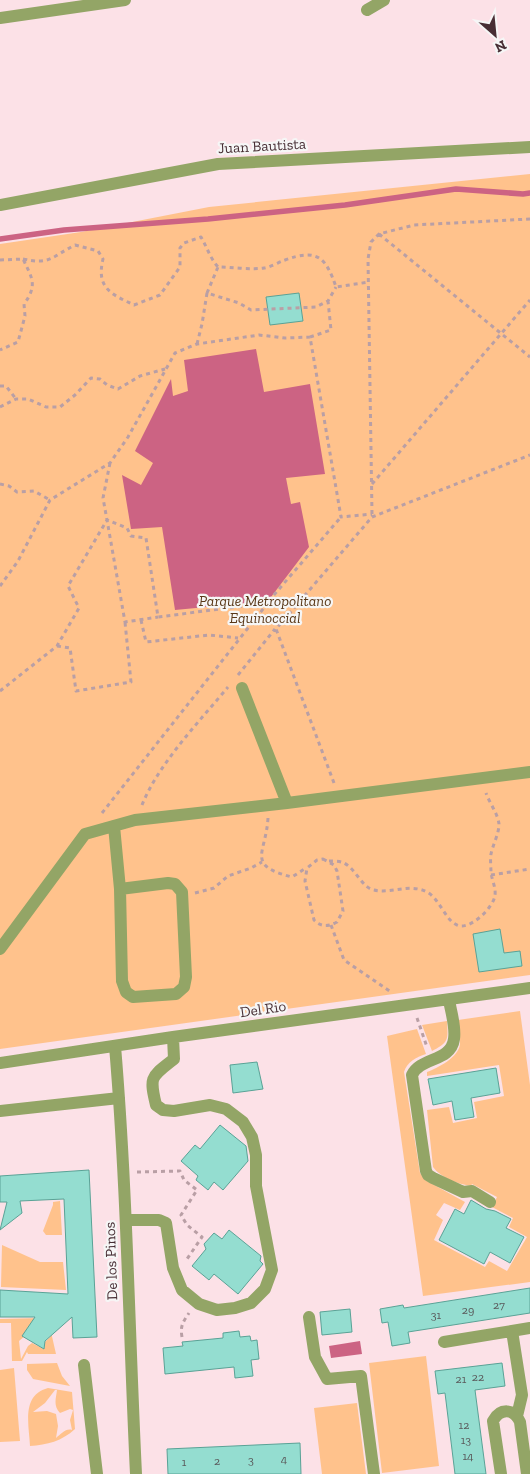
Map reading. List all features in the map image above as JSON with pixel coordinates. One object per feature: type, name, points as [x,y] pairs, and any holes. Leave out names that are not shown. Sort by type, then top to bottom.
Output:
[{"type":"street","points":[[0,18],[125,0]]},
{"type":"street","points":[[367,10],[384,0]]},
{"type":"street","name":"Juan Bautista","points":[[0,205],[218,164],[530,147]]},
{"type":"street","points":[[242,688],[287,803]]},
{"type":"street","points":[[0,949],[85,834],[135,820],[268,806],[530,772]]},
{"type":"street","points":[[114,826],[120,889],[122,981],[126,992],[134,997],[176,994],[184,987],[186,977],[182,892],[176,884],[168,883],[120,889]]},
{"type":"street","name":"Del Rio","points":[[0,1063],[173,1037],[530,988]]},
{"type":"street","points":[[449,1000],[454,1039],[451,1048],[432,1061],[421,1064],[412,1076],[426,1171],[433,1178],[463,1192],[472,1191],[490,1202]]},
{"type":"street","points":[[126,1220],[159,1220],[166,1223],[172,1268],[182,1290],[196,1301],[217,1310],[235,1308],[251,1303],[265,1289],[272,1270],[256,1186],[256,1155],[252,1136],[243,1122],[226,1109],[210,1105],[174,1111],[164,1110],[156,1105],[152,1081],[155,1074],[174,1059],[173,1037]]},
{"type":"street","name":"De los Pinos","points":[[115,1046],[124,1172],[136,1474]]},
{"type":"street","points":[[0,1111],[119,1098]]},
{"type":"street","points":[[309,1317],[315,1358],[327,1379],[361,1376],[374,1474]]},
{"type":"street","points":[[444,1342],[530,1328]]},
{"type":"street","points":[[512,1331],[522,1395],[517,1416]]},
{"type":"street","points":[[84,1365],[96,1474]]},
{"type":"street","points":[[501,1474],[493,1421],[496,1416],[507,1411],[517,1416],[520,1422],[527,1474]]},
{"type":"path","points":[[135,820],[148,788],[179,747],[372,516],[368,259],[371,242],[379,234],[414,225],[530,219]]},
{"type":"path","points":[[379,234],[530,357]]},
{"type":"path","points":[[0,260],[23,259],[45,262],[75,245],[98,251],[103,259],[100,268],[105,288],[111,294],[134,305],[160,295],[180,268],[180,248],[184,243],[201,237],[210,251],[211,259],[218,267],[264,268],[288,259],[308,255],[322,258],[329,267],[336,287],[328,301],[316,307],[251,310],[239,303],[207,293]]},
{"type":"path","points":[[0,350],[18,342],[25,316],[24,304],[32,294],[33,284],[23,259]]},
{"type":"path","points":[[196,344],[202,324],[207,293],[218,267]]},
{"type":"path","points":[[336,287],[369,282]]},
{"type":"path","points":[[372,485],[530,300]]},
{"type":"path","points":[[57,646],[70,648],[76,691],[131,682],[125,622],[103,498],[110,463],[128,437],[175,353],[196,344],[259,335],[284,338],[310,337],[331,330],[328,301]]},
{"type":"path","points":[[310,337],[341,517]]},
{"type":"path","points":[[0,407],[16,399],[28,399],[46,407],[60,408],[91,378],[100,379],[107,385],[118,389],[140,376],[166,369]]},
{"type":"path","points":[[0,386],[6,386],[16,399]]},
{"type":"path","points":[[85,834],[239,638],[341,517],[372,516],[530,456]]},
{"type":"path","points":[[0,586],[18,561],[50,500],[110,463]]},
{"type":"path","points":[[0,484],[9,486],[17,492],[34,492],[50,500]]},
{"type":"path","points":[[107,520],[127,528],[131,536],[146,538],[158,617]]},
{"type":"path","points":[[0,691],[57,646],[79,608],[68,586],[107,520]]},
{"type":"path","points":[[125,622],[267,604]]},
{"type":"path","points":[[142,620],[146,642],[209,635],[239,638]]},
{"type":"path","points":[[276,629],[339,796]]},
{"type":"path","points":[[268,806],[267,826],[262,853],[262,862],[267,869],[292,877],[317,860],[343,862],[357,874],[367,888],[375,891],[420,889],[435,898],[457,925],[466,926],[481,917],[494,901],[496,893],[491,875],[491,854],[499,825],[481,778]]},
{"type":"path","points":[[307,868],[305,881],[314,920],[318,924],[331,925],[337,922],[342,911],[337,871],[329,861]]},
{"type":"path","points":[[182,892],[197,894],[214,888],[228,876],[262,862]]},
{"type":"path","points":[[491,875],[530,869]]},
{"type":"path","points":[[331,925],[344,960],[390,992],[399,990]]},
{"type":"path","points":[[414,1005],[432,1061]]},
{"type":"path","points":[[124,1172],[180,1171],[184,1180],[197,1190],[181,1215],[187,1225],[202,1236],[186,1261]]},
{"type":"path","points":[[182,1337],[182,1322],[196,1301]]},
{"type":"green space","name":"Parque Metropolitano Equinoccial","points":[[530,174],[530,975],[0,1049],[0,244],[81,232],[209,207]]},
{"type":"green space","points":[[520,1011],[530,1085],[530,1282],[423,1296],[387,1036],[417,1029],[426,1054],[412,1060],[404,1072],[420,1173],[425,1180],[465,1202],[460,1210],[444,1203],[436,1215],[443,1220],[434,1240],[485,1267],[489,1261],[507,1271],[527,1237],[509,1227],[513,1218],[492,1207],[497,1197],[472,1184],[471,1186],[450,1180],[436,1171],[433,1167],[427,1110],[449,1107],[453,1123],[477,1118],[474,1102],[504,1096],[499,1065],[427,1076],[427,1072],[452,1058],[459,1049],[458,1020]]},
{"type":"green space","points":[[447,1021],[446,1040],[432,1051],[422,1025]]},
{"type":"green space","points":[[60,1201],[62,1235],[46,1235],[43,1231],[53,1202]]},
{"type":"green space","points":[[2,1245],[40,1262],[63,1262],[66,1290],[1,1287]]},
{"type":"green space","points":[[42,1318],[51,1332],[56,1354],[28,1354],[27,1352],[22,1361],[12,1361],[11,1323],[0,1323],[0,1319]],"holes":[[[33,1329],[51,1336],[45,1342],[44,1349],[32,1343],[28,1346],[21,1359],[19,1341]]]},
{"type":"green space","points":[[426,1356],[439,1466],[382,1473],[369,1363]]},
{"type":"green space","points":[[57,1363],[62,1376],[70,1386],[33,1379],[27,1370],[27,1364]]},
{"type":"green space","points":[[14,1368],[20,1441],[0,1442],[0,1370]]},
{"type":"green space","points":[[48,1388],[72,1392],[75,1429],[65,1437],[54,1442],[30,1446],[28,1412],[30,1404],[39,1392]],"holes":[[[57,1390],[56,1405],[60,1413],[70,1409],[73,1410],[70,1420],[72,1430],[66,1431],[56,1438],[58,1426],[56,1414],[47,1411],[33,1412]]]},
{"type":"green space","points":[[357,1403],[366,1474],[322,1474],[314,1408]]},
{"type":"shaded area","points":[[256,349],[264,392],[310,384],[325,474],[286,478],[291,504],[300,502],[309,547],[268,601],[175,610],[162,527],[131,529],[122,475],[141,485],[153,463],[135,451],[171,379],[173,396],[188,391],[184,360]]},
{"type":"shaded area","points":[[360,1341],[362,1354],[331,1358],[329,1346]]},
{"type":"building","points":[[299,293],[303,321],[270,325],[266,297]]},
{"type":"building","points":[[500,929],[504,953],[520,951],[522,966],[479,972],[473,934]]},
{"type":"building","points":[[257,1062],[263,1089],[233,1093],[230,1065]]},
{"type":"building","points":[[496,1068],[500,1093],[471,1098],[474,1117],[455,1120],[452,1101],[433,1105],[428,1079]]},
{"type":"building","points":[[220,1125],[246,1146],[248,1161],[223,1190],[214,1182],[208,1190],[196,1180],[198,1176],[181,1161],[195,1145],[200,1149]]},
{"type":"building","points":[[89,1170],[97,1337],[73,1338],[72,1317],[45,1341],[44,1349],[22,1336],[35,1317],[0,1317],[0,1290],[68,1294],[64,1199],[20,1201],[22,1213],[0,1230],[7,1202],[0,1202],[0,1176]]},
{"type":"building","points":[[471,1200],[486,1209],[511,1219],[506,1228],[524,1237],[510,1263],[490,1252],[484,1264],[439,1240],[455,1209],[464,1214]]},
{"type":"building","points":[[229,1230],[261,1256],[260,1261],[263,1264],[238,1294],[214,1274],[209,1280],[192,1266],[206,1249],[204,1244],[214,1233],[222,1239]]},
{"type":"building","points":[[530,1288],[530,1313],[408,1332],[410,1343],[392,1346],[388,1322],[382,1323],[380,1309],[403,1305],[404,1308]]},
{"type":"building","points":[[350,1309],[352,1332],[322,1335],[320,1312]]},
{"type":"building","points":[[239,1331],[240,1337],[250,1336],[251,1341],[257,1340],[259,1359],[251,1360],[253,1376],[235,1378],[234,1367],[165,1374],[163,1348],[183,1346],[182,1342],[223,1338],[223,1333]]},
{"type":"building","points":[[502,1363],[505,1386],[475,1390],[486,1474],[455,1474],[445,1393],[438,1394],[435,1371]]},
{"type":"building","points":[[300,1443],[301,1474],[168,1474],[167,1449]]},
{"type":"waterway","points":[[0,239],[64,230],[208,219],[345,205],[456,189],[530,193]]}]
